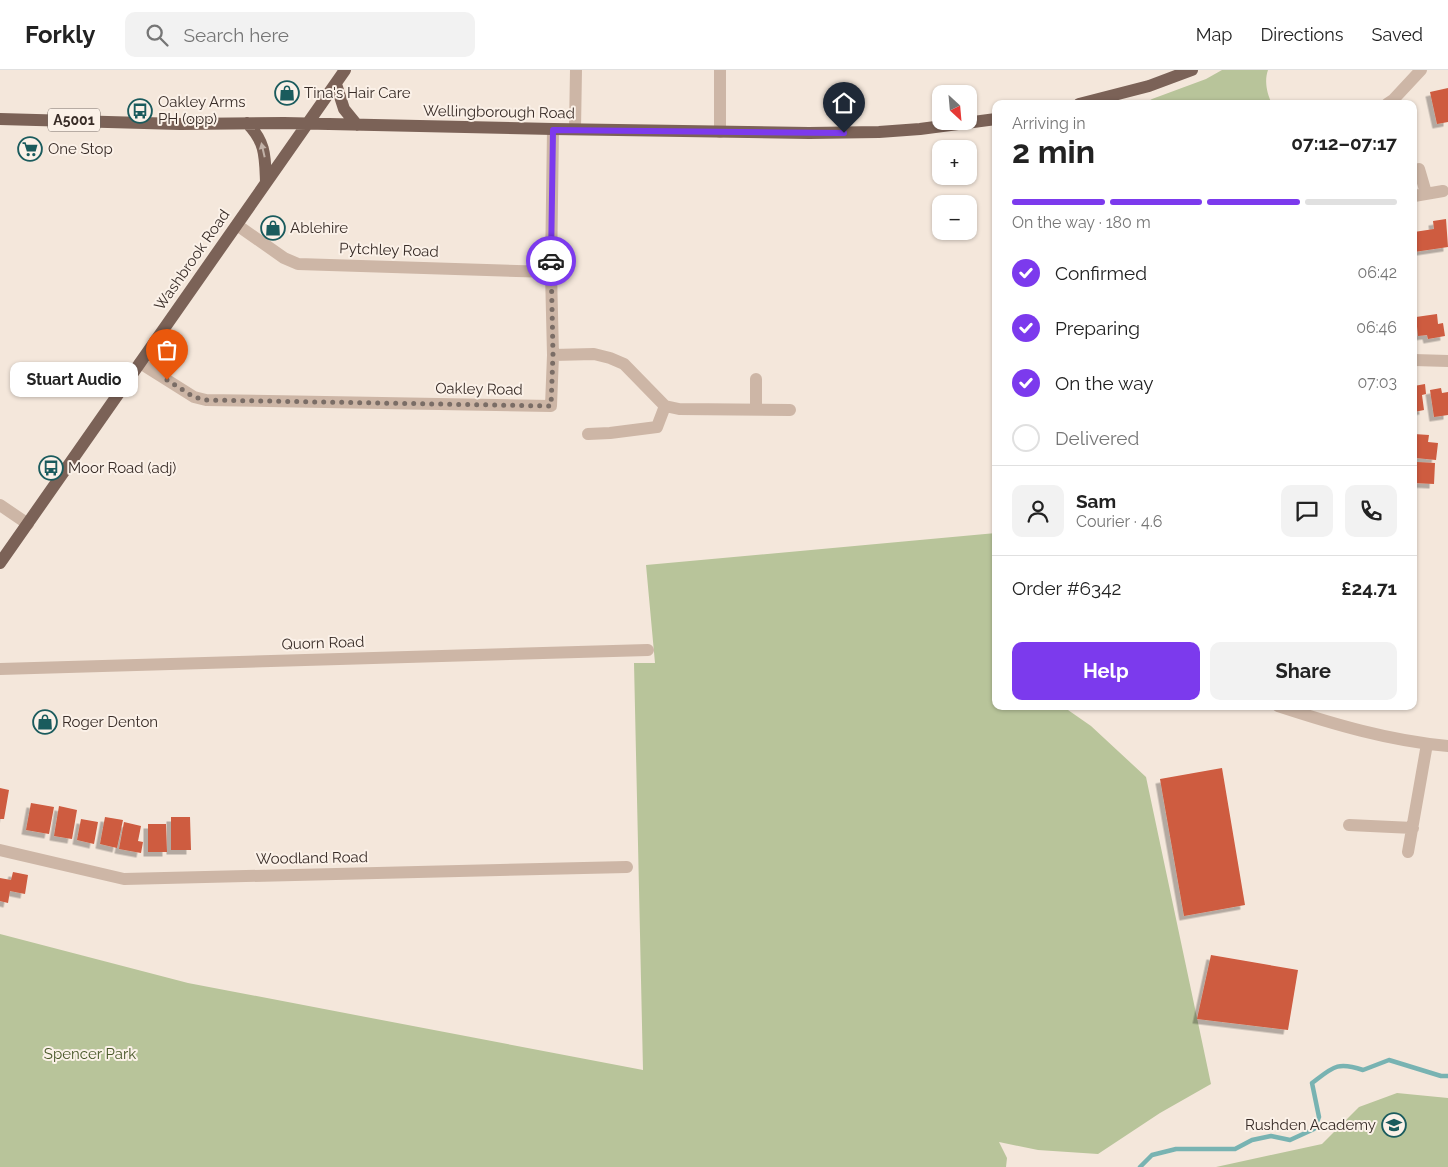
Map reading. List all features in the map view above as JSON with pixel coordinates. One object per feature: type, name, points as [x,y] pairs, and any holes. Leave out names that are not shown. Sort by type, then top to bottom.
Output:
[{"type":"main road","name":"Washbrook Road","points":[[0,563],[345,70]]},
{"type":"main road","points":[[1114,100],[1192,70]]},
{"type":"main road","points":[[336,84],[344,109],[357,125]]},
{"type":"main road","name":"Wellingborough Road","points":[[0,119],[180,124],[246,123],[720,132],[878,132],[929,128],[992,120]]},
{"type":"main road","points":[[246,123],[257,133],[263,146],[266,182]]},
{"type":"street","points":[[575,129],[576,70]]},
{"type":"street","points":[[720,70],[720,132]]},
{"type":"street","points":[[1393,100],[1421,70]]},
{"type":"street","name":"Oakley Road","points":[[140,362],[194,397],[206,400],[551,406],[553,354],[551,272],[553,130]]},
{"type":"street","points":[[1420,169],[1420,194],[1442,191]]},
{"type":"street","name":"Pytchley Road","points":[[237,225],[284,258],[298,264],[551,272]]},
{"type":"street","points":[[553,354],[594,354],[624,364],[665,406],[679,409],[790,410]]},
{"type":"street","points":[[1417,360],[1448,361]]},
{"type":"street","points":[[756,379],[756,410]]},
{"type":"street","points":[[588,434],[657,427],[665,406]]},
{"type":"street","points":[[0,505],[28,524]]},
{"type":"street","name":"Quorn Road","points":[[0,669],[648,650]]},
{"type":"street","points":[[1298,710],[1373,734],[1448,746]]},
{"type":"street","points":[[1408,852],[1427,744]]},
{"type":"street","points":[[1349,825],[1413,828]]},
{"type":"street","name":"Woodland Road","points":[[0,850],[124,879],[627,868]]},
{"type":"green space","points":[[1222,70],[1268,70],[1266,79],[1270,100],[1150,100],[1206,79]]},
{"type":"green space","name":"Spencer Park","points":[[992,533],[992,710],[1068,710],[1091,726],[1146,777],[1211,1084],[1160,1113],[1098,1154],[1038,1150],[999,1142],[1007,1158],[1006,1167],[0,1167],[0,934],[188,983],[643,1070],[634,663],[655,663],[646,565]]},
{"type":"green space","name":"Rushden Academy","points":[[1397,1093],[1448,1098],[1448,1167],[1216,1167],[1322,1144],[1359,1107]]},
{"type":"building","points":[[1448,88],[1448,122],[1437,124],[1430,92]]},
{"type":"building","points":[[1446,219],[1448,247],[1417,252],[1417,232],[1434,229],[1433,221]]},
{"type":"building","points":[[1437,314],[1438,324],[1443,323],[1445,336],[1428,339],[1427,335],[1418,336],[1417,317]]},
{"type":"building","points":[[1425,384],[1426,394],[1422,395],[1424,410],[1417,411],[1417,385]]},
{"type":"building","points":[[1441,388],[1442,393],[1448,392],[1448,415],[1434,417],[1430,390]]},
{"type":"building","points":[[1417,434],[1429,435],[1428,442],[1438,443],[1436,460],[1417,458]]},
{"type":"building","points":[[1417,462],[1435,463],[1434,484],[1417,483]]},
{"type":"building","points":[[1222,768],[1245,905],[1184,916],[1160,779]]},
{"type":"building","points":[[0,788],[9,790],[4,819],[0,819]]},
{"type":"building","points":[[31,803],[54,807],[49,834],[26,830]]},
{"type":"building","points":[[59,806],[77,810],[72,839],[54,836]]},
{"type":"building","points":[[105,817],[123,820],[117,848],[100,844]]},
{"type":"building","points":[[171,817],[190,817],[191,850],[171,850]]},
{"type":"building","points":[[81,819],[98,822],[94,844],[77,840]]},
{"type":"building","points":[[124,822],[141,826],[138,841],[143,842],[141,853],[119,849]]},
{"type":"building","points":[[148,824],[166,824],[167,852],[148,852]]},
{"type":"building","points":[[13,872],[28,875],[25,894],[10,891],[8,903],[0,901],[0,878],[11,880]]},
{"type":"building","points":[[1211,955],[1298,970],[1288,1030],[1197,1019]]},
{"type":"waterway","points":[[1140,1167],[1152,1155],[1176,1149],[1235,1149],[1252,1140],[1271,1136],[1290,1140],[1314,1129],[1319,1117],[1312,1083],[1336,1067],[1347,1066],[1363,1070],[1389,1060],[1441,1076],[1448,1076]]},
{"type":"way so far","points":[[167,380],[194,397],[206,400],[551,406],[553,354],[551,261]]},
{"type":"place","name":"Tina's Hair Care","points":[[287,93]]},
{"type":"place","name":"Oakley Arms PH (opp)","points":[[140,111]]},
{"type":"place","name":"One Stop","points":[[30,149]]},
{"type":"place","name":"Ablehire","points":[[273,228]]},
{"type":"place","name":"Stuart Audio","points":[[167,380]]},
{"type":"place","name":"Moor Road (adj)","points":[[51,468]]},
{"type":"place","name":"Roger Denton","points":[[45,722]]},
{"type":"place","name":"Rushden Academy","points":[[1394,1125]]},
{"type":"route","points":[[551,261],[553,130],[844,133]]}]
